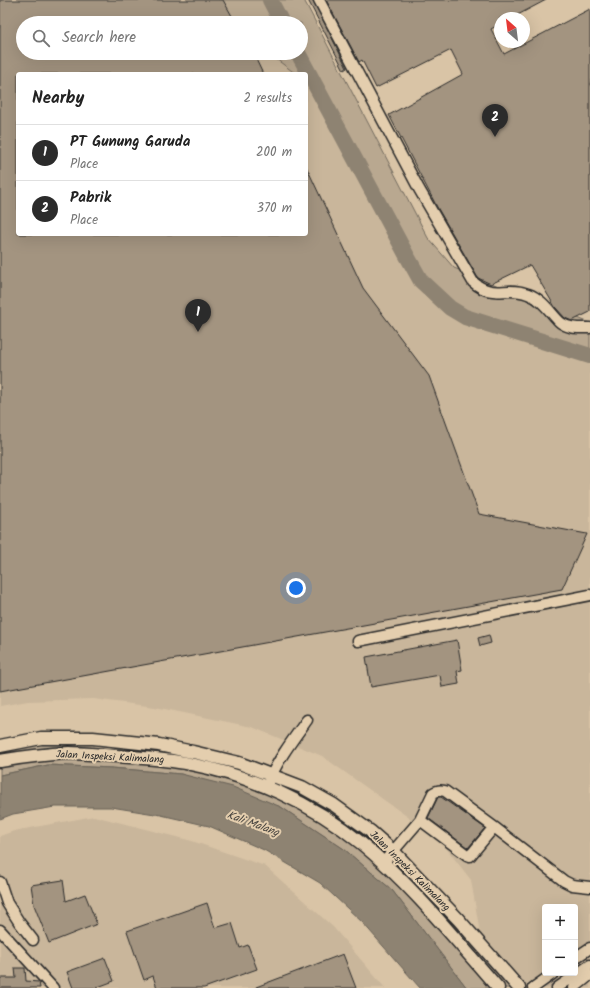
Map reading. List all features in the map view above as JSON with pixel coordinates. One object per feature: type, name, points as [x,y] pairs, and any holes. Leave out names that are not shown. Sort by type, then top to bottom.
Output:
[{"type":"main road","name":"Jalan Inspeksi Kalimalang","points":[[0,746],[41,738],[94,738],[159,745],[239,763],[329,820],[360,842],[418,898],[498,988]]},
{"type":"main road","points":[[69,754],[70,739]]},
{"type":"main road","points":[[157,759],[159,745]]},
{"type":"main road","name":"Jalan Inspeksi Kalimalang","points":[[0,761],[35,755],[69,754],[157,759],[190,764],[235,775],[302,787],[334,805],[370,831],[394,852],[455,916],[519,988]]},
{"type":"street","points":[[319,0],[419,189],[473,282],[481,289],[490,292],[514,290],[529,294],[542,302],[563,324],[570,327],[590,328]]},
{"type":"street","points":[[358,641],[590,595]]},
{"type":"street","points":[[269,781],[281,756],[306,720]]},
{"type":"street","points":[[383,863],[420,820],[433,793],[442,790],[494,827],[564,881],[572,885],[590,887]]},
{"type":"street","points":[[420,820],[470,856],[494,827]]},
{"type":"street","points":[[0,882],[7,903],[19,922],[34,940]]},
{"type":"street","points":[[0,930],[53,988]]},
{"type":"street","points":[[578,956],[590,948]]},
{"type":"street","points":[[557,988],[590,964]]},
{"type":"street","points":[[574,988],[590,975]]},
{"type":"street","points":[[533,988],[550,976]]},
{"type":"shaded area","points":[[0,0],[16,16],[16,60],[277,60],[293,72],[16,72],[16,236],[308,236],[308,84],[320,93],[421,281],[450,308],[465,317],[590,356],[590,988],[518,988],[482,945],[471,880],[439,839],[322,756],[252,727],[155,707],[93,699],[28,701],[0,706]]},
{"type":"shaded area","points":[[219,0],[304,0],[428,238],[454,268],[590,323],[590,356],[465,317],[435,296],[425,286],[408,258],[303,60],[308,60],[308,16],[229,16]]},
{"type":"shaded area","points":[[277,60],[303,60],[320,93],[308,84],[308,72],[293,72]]},
{"type":"shaded area","points":[[70,739],[69,753],[157,758],[159,745],[302,787],[370,831],[519,988],[467,988],[392,890],[344,849],[281,807],[181,774],[112,768],[48,765],[0,775],[0,746]]},
{"type":"shaded area","points":[[94,816],[192,841],[265,866],[333,927],[385,988],[0,988],[0,836],[14,831]]},
{"type":"water","name":"Kali Malang","points":[[48,765],[112,768],[181,774],[233,787],[281,807],[344,849],[392,890],[467,988],[420,988],[362,922],[320,883],[264,850],[209,826],[161,815],[111,807],[55,807],[13,814],[0,819],[0,775]]},
{"type":"building","points":[[0,0],[223,0],[232,16],[16,16],[16,60],[256,60],[262,72],[16,72],[16,236],[308,236],[308,170],[363,288],[429,376],[479,514],[587,534],[562,589],[0,691]]},
{"type":"building","points":[[308,0],[313,0],[347,68],[344,70]]},
{"type":"building","points":[[326,0],[546,0],[523,12],[494,12],[494,27],[491,29],[494,35],[494,48],[501,48],[504,54],[515,48],[530,48],[530,40],[590,9],[590,312],[572,321],[565,318],[555,307],[530,265],[491,284],[478,278],[437,207],[389,115],[463,74],[451,50],[376,88],[362,60],[359,62]]},
{"type":"building","points":[[489,635],[491,643],[480,646],[478,638]]},
{"type":"building","points":[[457,640],[462,670],[457,671],[459,684],[442,687],[440,675],[371,687],[366,657]]},
{"type":"building","points":[[438,797],[441,797],[485,828],[468,848],[428,818]]},
{"type":"building","points":[[63,880],[66,901],[85,894],[97,924],[49,943],[34,905],[31,885]]},
{"type":"building","points":[[207,903],[215,928],[232,923],[240,948],[248,945],[257,969],[204,988],[157,988],[153,976],[144,980],[127,931]]},
{"type":"building","points":[[343,954],[356,988],[256,988],[256,987]]},
{"type":"building","points":[[105,958],[114,981],[95,988],[73,988],[67,972]]},
{"type":"building","points":[[15,968],[25,968],[26,981],[39,982],[40,988],[0,988],[0,978],[16,978]]},
{"type":"waterway","points":[[270,0],[278,16]]},
{"type":"waterway","points":[[302,60],[421,281],[450,308],[465,317],[590,356]]},
{"type":"place","name":"Pabrik","points":[[495,137]]},
{"type":"place","name":"PT Gunung Garuda","points":[[198,332]]}]
